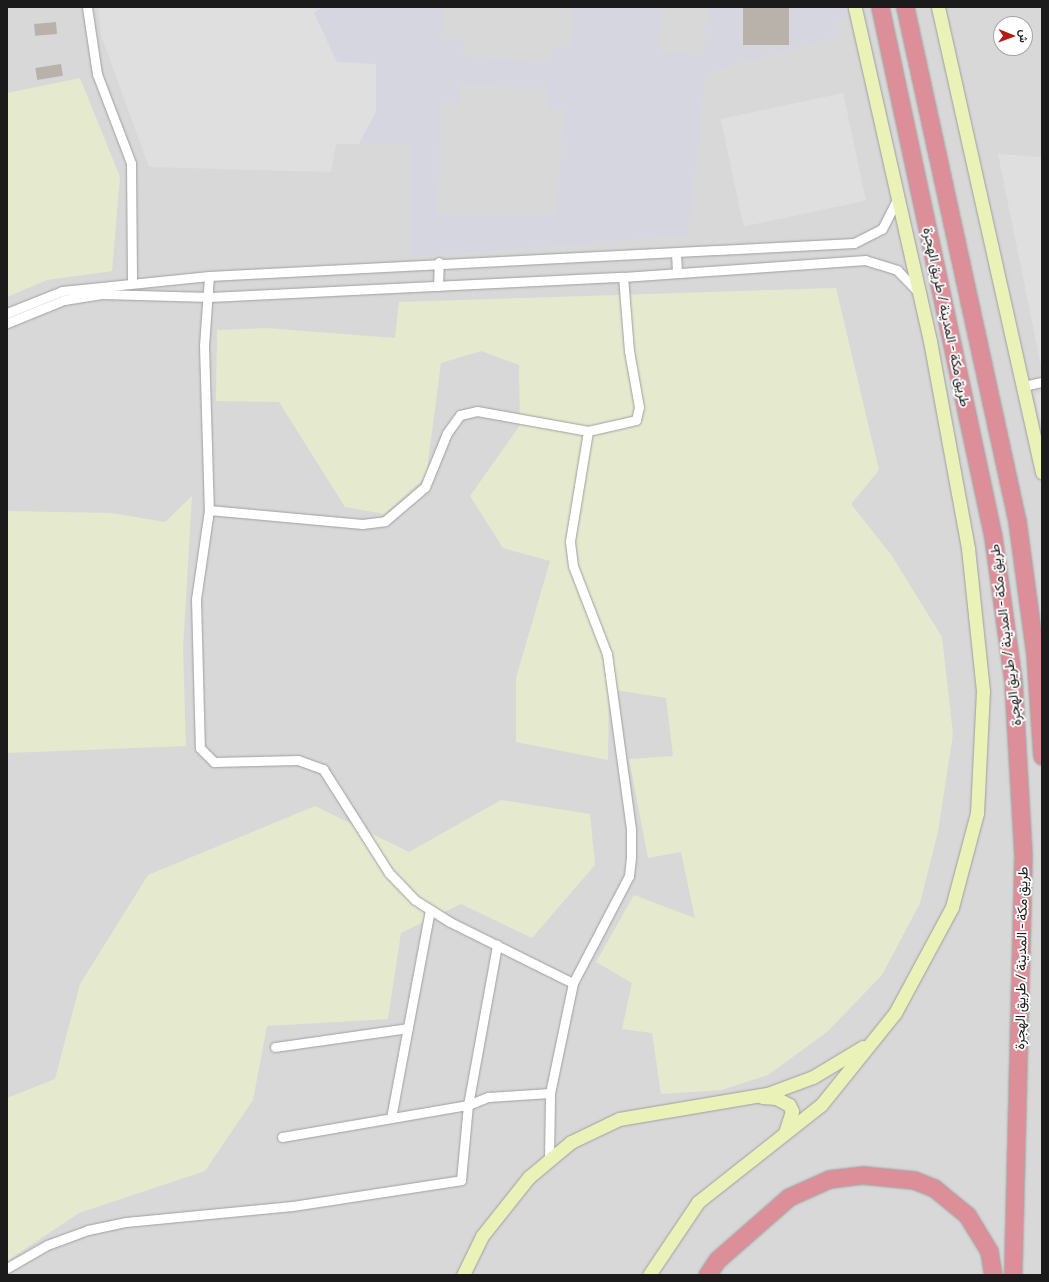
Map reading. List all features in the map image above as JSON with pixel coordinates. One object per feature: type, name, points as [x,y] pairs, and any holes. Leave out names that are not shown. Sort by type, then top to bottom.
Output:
[{"type":"highway","name":"طريق مكة - المدينة / طريق الهجرة","points":[[880,7],[993,537],[1013,682],[1023,855],[1013,1275]]},
{"type":"highway","name":"طريق مكة - المدينة / طريق الهجرة","points":[[905,7],[1017,521],[1034,654],[1042,756]]},
{"type":"highway","points":[[707,1275],[717,1260],[789,1197],[829,1179],[864,1175],[900,1178],[934,1188],[967,1215],[989,1251],[993,1275]]},
{"type":"main road","points":[[649,1275],[698,1202],[785,1132],[821,1106],[894,1013],[952,907],[977,813],[983,691],[968,548],[920,294],[855,7]]},
{"type":"main road","points":[[938,7],[1024,386],[1042,473]]},
{"type":"main road","points":[[463,1275],[482,1236],[529,1177],[571,1142],[619,1119],[767,1094],[813,1077],[869,1043]]},
{"type":"main road","points":[[752,1097],[776,1098],[789,1105],[792,1111],[785,1132]]},
{"type":"street","points":[[88,7],[97,74],[131,163],[132,282]]},
{"type":"street","points":[[7,313],[62,291],[132,282],[439,262],[676,253],[854,243],[882,229],[898,197]]},
{"type":"street","points":[[676,253],[678,273]]},
{"type":"street","points":[[7,323],[64,300],[102,294],[210,297],[623,277],[866,260],[897,270],[920,294]]},
{"type":"street","points":[[438,286],[439,262]]},
{"type":"street","points":[[209,276],[210,297],[204,344],[209,510],[196,599],[200,748],[214,762],[298,760],[323,769],[389,873],[415,900],[430,910],[573,983]]},
{"type":"street","points":[[209,510],[362,524],[384,521],[425,487],[446,433],[460,415],[476,411],[588,432],[636,420],[639,407],[630,351],[623,277]]},
{"type":"street","points":[[1024,386],[1042,382]]},
{"type":"street","points":[[549,1160],[550,1093],[573,983],[628,876],[631,858],[631,829],[607,654],[572,560],[570,541],[588,432]]},
{"type":"street","points":[[391,1118],[430,910]]},
{"type":"street","points":[[7,1268],[47,1245],[88,1230],[126,1222],[292,1206],[461,1180],[468,1105],[497,945]]},
{"type":"street","points":[[275,1047],[408,1028]]},
{"type":"street","points":[[282,1137],[468,1105],[488,1097],[550,1093]]},
{"type":"shaded area","points":[[7,7],[1042,7],[1042,1275],[7,1275]]},
{"type":"shaded area","points":[[98,7],[323,7],[314,13],[376,64],[376,112],[359,144],[336,144],[331,172],[149,167],[101,35]]},
{"type":"shaded area","points":[[323,7],[442,7],[442,37],[464,39],[463,56],[550,63],[552,46],[570,48],[573,7],[662,7],[658,50],[703,55],[708,7],[743,7],[740,45],[759,47],[785,47],[789,7],[845,7],[848,18],[838,21],[840,36],[706,73],[688,235],[412,257],[410,144],[359,144],[376,112],[376,64],[337,62],[314,13]],"holes":[[[460,84],[548,88],[547,110],[564,110],[556,214],[437,214],[441,103],[459,104]]]},
{"type":"shaded area","points":[[843,93],[866,201],[744,227],[721,119]]},
{"type":"shaded area","points":[[998,154],[1042,157],[1041,366]]},
{"type":"shaded area","points":[[1042,392],[1042,430],[1035,395]]},
{"type":"green space","points":[[80,78],[120,177],[112,271],[47,280],[7,297],[7,93]]},
{"type":"green space","points":[[836,288],[879,470],[851,504],[892,556],[942,637],[953,734],[938,832],[920,903],[882,975],[827,1032],[768,1075],[722,1090],[661,1094],[652,1033],[622,1029],[632,983],[596,962],[634,895],[695,918],[681,852],[648,858],[629,759],[673,756],[666,698],[609,689],[608,760],[516,742],[516,678],[550,561],[503,548],[470,496],[520,425],[519,365],[481,351],[441,363],[426,477],[384,514],[345,507],[279,402],[216,401],[217,330],[266,328],[395,338],[399,302]]},
{"type":"green space","points":[[192,496],[183,649],[186,746],[7,753],[7,511],[112,513],[165,522]]},
{"type":"green space","points":[[501,800],[590,814],[595,865],[532,938],[461,904],[401,933],[388,1019],[267,1026],[253,1100],[205,1171],[79,1213],[7,1261],[7,1098],[55,1079],[80,984],[148,875],[315,806],[409,852]]},
{"type":"building","points":[[743,7],[789,7],[789,45],[743,45]]},
{"type":"building","points":[[56,22],[57,34],[35,36],[34,24]]},
{"type":"building","points":[[61,64],[63,76],[37,80],[35,68]]}]
